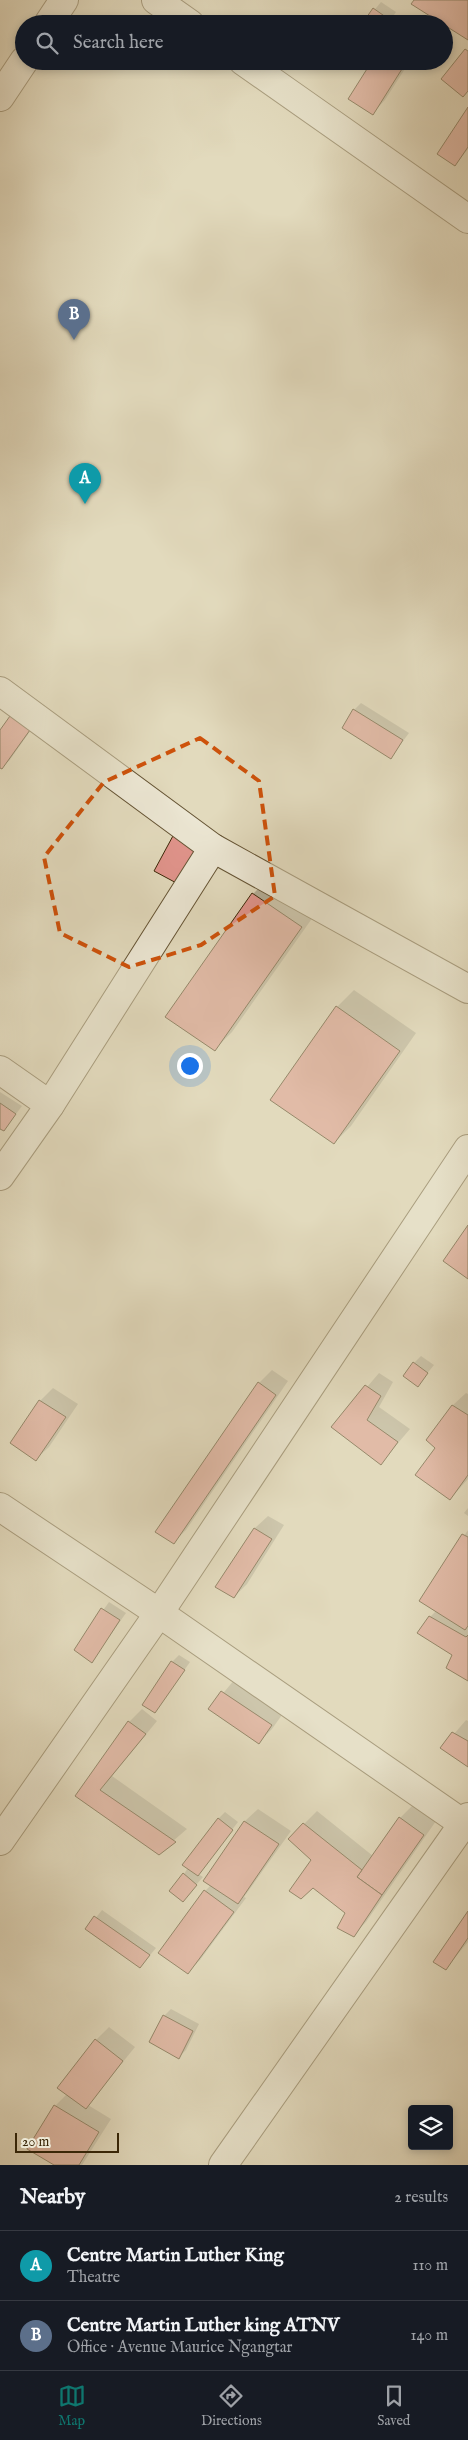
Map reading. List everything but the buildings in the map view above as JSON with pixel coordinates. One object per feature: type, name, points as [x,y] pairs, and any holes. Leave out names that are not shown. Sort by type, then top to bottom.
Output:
[{"type":"street","points":[[54,15],[64,0]]},
{"type":"street","points":[[156,0],[177,15]]},
{"type":"street","points":[[0,97],[18,70]]},
{"type":"street","points":[[256,70],[468,219]]},
{"type":"street","points":[[0,691],[213,848],[468,989]]},
{"type":"street","points":[[0,1176],[50,1105],[213,848]]},
{"type":"street","points":[[0,1070],[50,1105]]},
{"type":"street","points":[[0,1841],[159,1613],[468,1149]]},
{"type":"street","points":[[0,1507],[159,1613],[466,1823],[222,2165]]},
{"type":"highlighted area","points":[[200,738],[259,781],[275,896],[201,945],[129,967],[60,933],[44,857],[104,782]]},
{"type":"place","name":"Centre Martin Luther king ATNV","points":[[74,340]]},
{"type":"place","name":"Centre Martin Luther King","points":[[85,504]]}]
